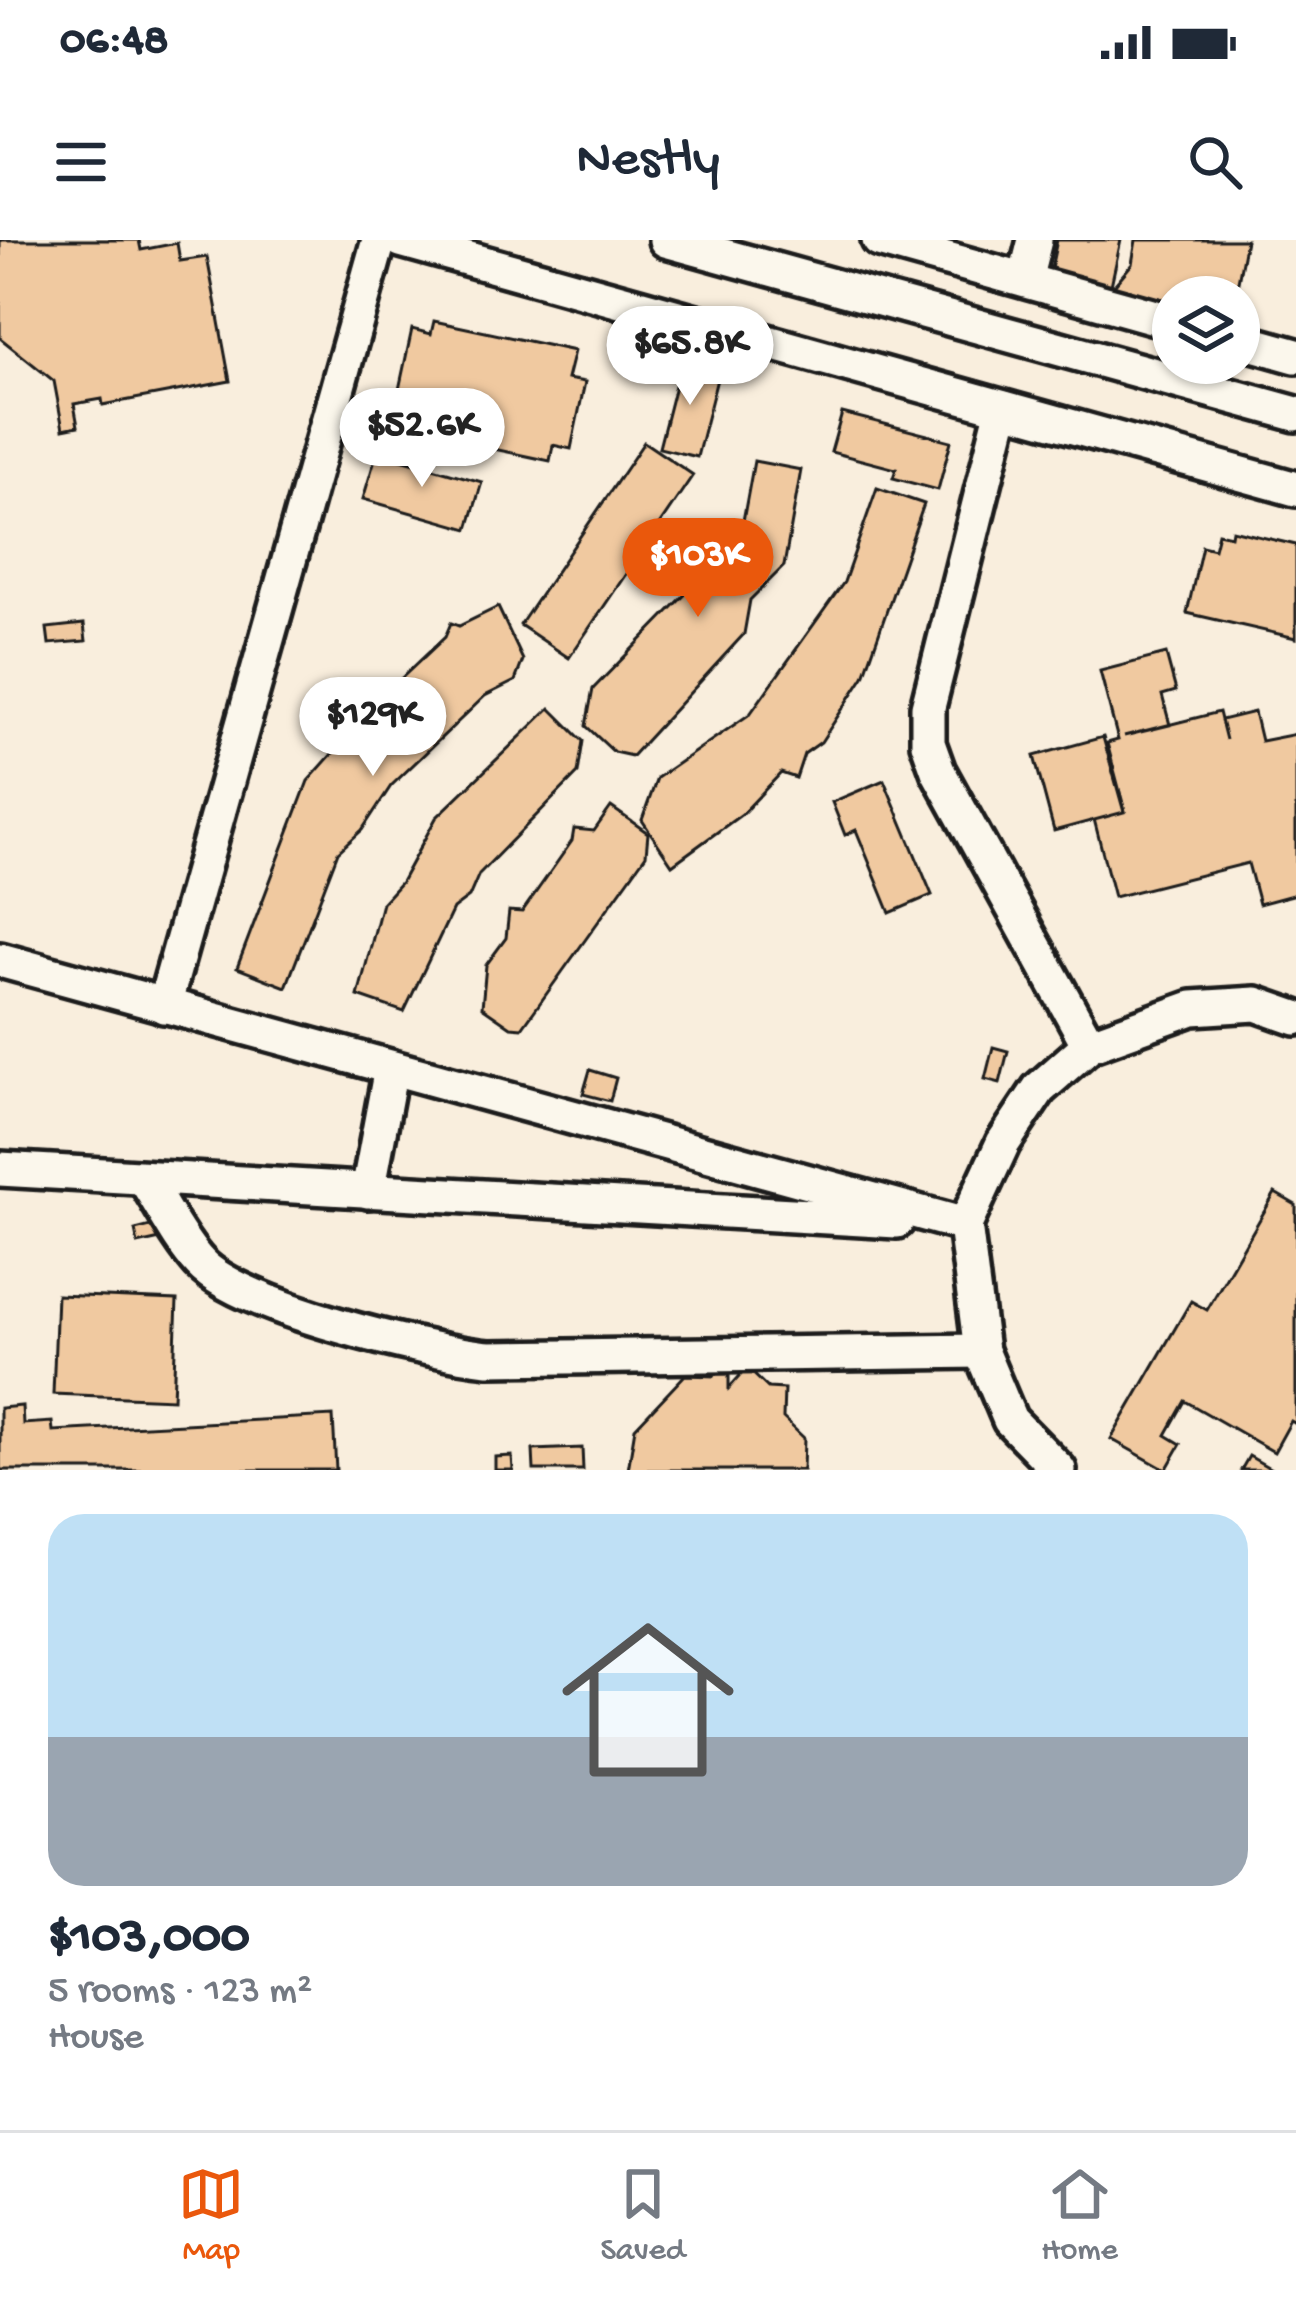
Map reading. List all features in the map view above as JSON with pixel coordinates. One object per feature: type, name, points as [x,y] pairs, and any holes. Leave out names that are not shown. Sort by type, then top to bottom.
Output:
[{"type":"street","points":[[164,1006],[380,240]]},
{"type":"street","points":[[401,240],[1296,489]]},
{"type":"street","points":[[666,240],[1296,414]]},
{"type":"street","points":[[879,240],[1152,316]]},
{"type":"street","points":[[983,328],[1035,240]]},
{"type":"street","points":[[1260,346],[1296,356]]},
{"type":"street","points":[[1003,408],[928,707],[928,743],[938,771],[1089,1045]]},
{"type":"street","points":[[0,960],[965,1225]]},
{"type":"street","points":[[1059,1470],[1010,1420],[981,1351],[965,1225],[1003,1143],[1039,1089],[1089,1045],[1192,1008],[1256,1004],[1296,1018]]},
{"type":"street","points":[[368,1191],[391,1068]]},
{"type":"street","points":[[0,1169],[965,1225]]},
{"type":"street","points":[[143,1178],[201,1265],[238,1289],[428,1352],[512,1358],[981,1351]]},
{"type":"building","points":[[0,240],[139,240],[141,250],[177,243],[180,261],[207,257],[230,381],[103,405],[102,399],[74,404],[78,426],[63,429],[54,381],[0,338]]},
{"type":"building","points":[[1057,240],[1121,240],[1110,290],[1132,264],[1136,240],[1246,240],[1239,276],[1152,276],[1152,303],[1048,283]]},
{"type":"building","points":[[434,321],[574,351],[567,379],[585,382],[571,449],[553,445],[550,461],[391,427],[412,329],[431,334]]},
{"type":"building","points":[[682,358],[720,367],[697,457],[659,448]]},
{"type":"building","points":[[842,413],[951,441],[938,490],[893,478],[896,469],[831,452]]},
{"type":"building","points":[[644,442],[693,475],[569,658],[520,625]]},
{"type":"building","points":[[377,452],[482,482],[468,529],[363,499]]},
{"type":"building","points":[[754,461],[801,470],[784,566],[750,600],[744,634],[632,756],[614,752],[586,726],[593,689],[707,572],[710,554],[743,521]]},
{"type":"building","points":[[877,488],[924,504],[864,676],[821,742],[804,754],[796,778],[781,773],[742,814],[672,865],[642,820],[657,778],[750,714],[844,582]]},
{"type":"building","points":[[1232,530],[1296,545],[1296,638],[1187,613],[1202,546],[1214,549],[1218,533],[1231,536]]},
{"type":"building","points":[[498,607],[523,660],[515,681],[485,696],[391,786],[362,830],[338,852],[286,987],[237,968],[308,781],[389,690],[445,637],[451,623],[459,626]]},
{"type":"building","points":[[84,624],[86,641],[49,644],[47,628]]},
{"type":"building","points":[[1166,654],[1176,691],[1162,695],[1170,724],[1219,712],[1221,720],[1254,712],[1261,741],[1296,734],[1296,894],[1259,904],[1248,863],[1114,897],[1094,819],[1125,811],[1107,743],[1118,740],[1100,671]]},
{"type":"building","points":[[550,708],[583,741],[578,773],[479,874],[469,897],[453,909],[404,1012],[358,996],[382,903],[401,882],[436,818]]},
{"type":"building","points":[[1103,737],[1124,812],[1054,831],[1034,756]]},
{"type":"building","points":[[884,780],[932,895],[890,913],[856,830],[845,835],[832,802]]},
{"type":"building","points":[[611,807],[648,833],[646,855],[522,1028],[511,1027],[482,1007],[486,965],[506,938],[509,911],[522,912],[572,841],[574,829],[594,831]]},
{"type":"building","points":[[993,1047],[1008,1051],[1000,1083],[985,1079]]},
{"type":"building","points":[[590,1070],[616,1078],[610,1101],[583,1094]]},
{"type":"building","points":[[1275,1193],[1296,1205],[1296,1424],[1291,1421],[1274,1452],[1185,1401],[1166,1435],[1181,1444],[1166,1470],[1111,1439],[1191,1301],[1207,1310]]},
{"type":"building","points":[[166,1222],[169,1237],[138,1244],[135,1230]]},
{"type":"building","points":[[57,1295],[177,1300],[173,1399],[53,1394]]},
{"type":"building","points":[[713,1361],[729,1362],[729,1388],[747,1368],[768,1388],[784,1389],[783,1418],[804,1438],[803,1470],[628,1470],[635,1428],[685,1375],[713,1376]]},
{"type":"building","points":[[22,1406],[23,1424],[52,1422],[53,1431],[333,1416],[336,1470],[0,1470],[0,1408]]},
{"type":"building","points":[[582,1448],[583,1470],[534,1470],[533,1450]]},
{"type":"building","points":[[512,1456],[513,1470],[495,1470],[495,1457]]},
{"type":"building","points":[[1249,1456],[1273,1470],[1241,1470]]}]
